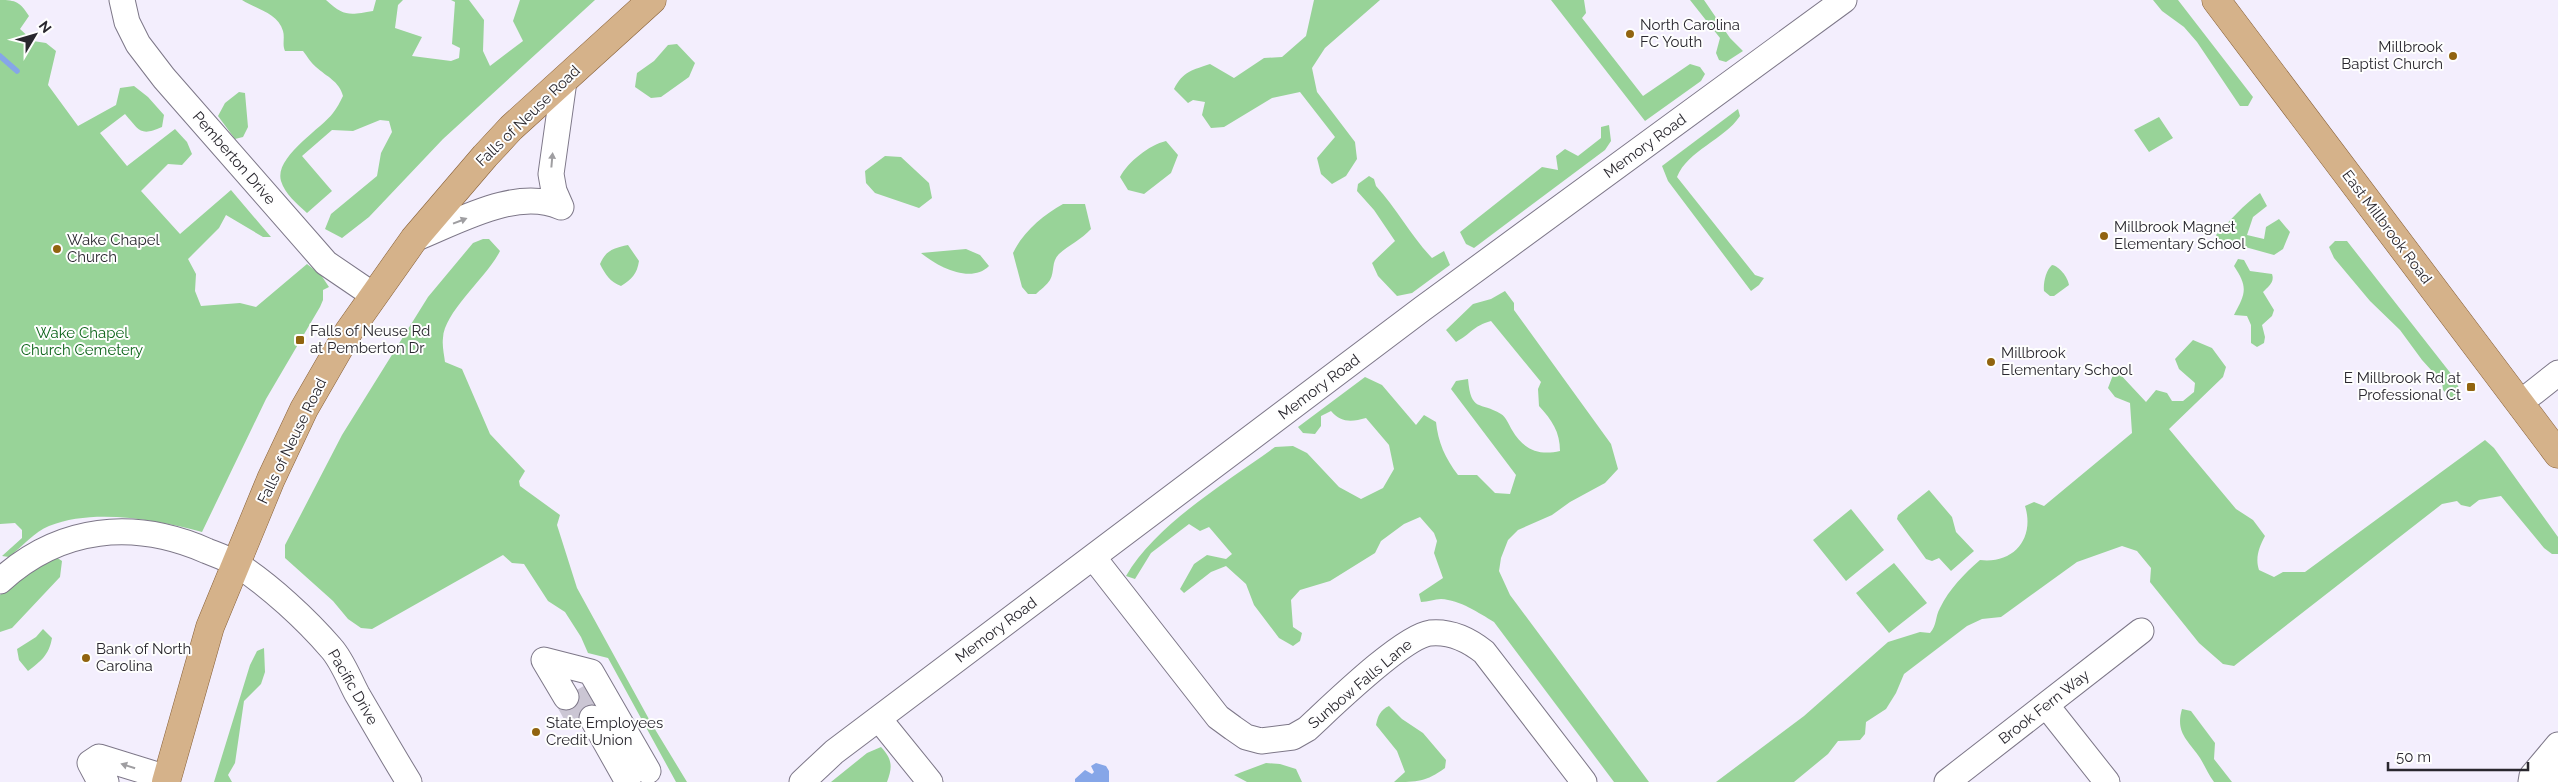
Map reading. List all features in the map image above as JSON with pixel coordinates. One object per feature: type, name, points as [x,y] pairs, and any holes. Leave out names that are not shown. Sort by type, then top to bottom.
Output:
[{"type":"main road","name":"Falls of Neuse Road","points":[[166,780],[210,627],[271,479],[304,409],[372,295],[414,239],[492,149],[652,0]]},
{"type":"main road","name":"East Millbrook Road","points":[[2216,0],[2558,454]]},
{"type":"street","name":"Pemberton Drive","points":[[122,0],[128,22],[138,44],[164,78],[326,263],[372,295]]},
{"type":"street","name":"Memory Road","points":[[802,782],[834,752],[1422,309],[1844,0]]},
{"type":"street","points":[[414,239],[512,202],[535,200],[561,207],[554,191],[551,174],[564,81]]},
{"type":"street","points":[[2520,403],[2558,373]]},
{"type":"street","name":"Pacific Drive","points":[[0,581],[25,561],[64,541],[94,533],[119,530],[138,531],[190,544],[237,564],[309,624],[333,650],[409,782]]},
{"type":"street","name":"Sunbow Falls Lane","points":[[1093,557],[1218,717],[1246,737],[1261,741],[1293,737],[1306,729],[1407,642],[1430,634],[1444,633],[1472,642],[1484,652],[1584,782]]},
{"type":"street","name":"Brook Fern Way","points":[[1947,782],[2141,631]]},
{"type":"street","points":[[569,678],[591,672],[631,779]]},
{"type":"street","points":[[2046,705],[2107,782]]},
{"type":"street","points":[[592,718],[631,779]]},
{"type":"street","points":[[879,719],[930,782]]},
{"type":"street","points":[[2530,782],[2532,776],[2558,745]]},
{"type":"street","points":[[106,782],[98,778],[90,763],[99,756],[166,780]]},
{"type":"street","points":[[2550,782],[2558,775]]},
{"type":"green space","name":"Wake Chapel Church Cemetery","points":[[0,0],[14,1],[20,5],[29,16],[20,29],[33,41],[46,43],[56,51],[48,85],[78,126],[116,105],[120,88],[134,86],[148,97],[164,115],[162,127],[155,130],[144,132],[140,130],[125,114],[100,133],[127,166],[175,129],[187,142],[192,154],[182,165],[168,164],[141,191],[180,234],[231,190],[271,237],[263,237],[226,215],[219,228],[188,259],[196,274],[195,291],[201,306],[240,303],[256,307],[307,264],[321,275],[329,287],[323,290],[323,300],[320,307],[266,399],[202,532],[146,520],[105,517],[86,518],[44,528],[9,557],[2,556],[22,538],[22,530],[15,523],[0,524]]},
{"type":"green space","points":[[242,0],[326,0],[343,12],[353,14],[373,11],[376,0],[403,0],[398,5],[395,28],[422,37],[412,56],[451,61],[459,58],[460,48],[452,44],[455,2],[451,0],[469,0],[484,20],[483,51],[490,66],[523,41],[513,21],[520,0],[595,0],[443,139],[369,217],[342,238],[325,229],[331,214],[377,176],[381,153],[392,132],[389,121],[380,120],[353,131],[332,130],[302,156],[332,191],[307,213],[285,190],[281,181],[284,162],[300,144],[327,120],[343,96],[336,83],[314,65],[303,51],[285,51],[283,31],[272,16]]},
{"type":"green space","points":[[1314,0],[1380,0],[1325,48],[1312,68],[1317,92],[1355,142],[1357,159],[1346,176],[1332,184],[1321,174],[1317,158],[1335,137],[1300,92],[1272,98],[1224,127],[1211,128],[1202,115],[1205,102],[1193,100],[1188,103],[1174,89],[1185,75],[1210,64],[1234,78],[1264,58],[1282,57],[1306,36]]},
{"type":"green space","points":[[1551,0],[1584,0],[1586,13],[1582,18],[1643,96],[1690,64],[1700,67],[1705,74],[1701,81],[1645,121]]},
{"type":"green space","points":[[1690,0],[1704,0],[1730,38],[1743,51],[1726,62],[1719,60],[1716,53],[1720,38]]},
{"type":"green space","points":[[2153,0],[2178,0],[2253,97],[2248,106],[2240,106],[2197,42],[2184,27],[2162,11]]},
{"type":"green space","points":[[677,44],[695,63],[689,77],[661,97],[651,98],[635,87],[637,73],[654,61],[668,45]]},
{"type":"green space","points":[[239,92],[245,93],[248,127],[243,137],[235,139],[218,116],[225,103]]},
{"type":"green space","points":[[1738,109],[1740,116],[1733,124],[1689,159],[1677,177],[1755,275],[1764,278],[1751,291],[1668,181],[1662,166]]},
{"type":"green space","points":[[2159,117],[2173,138],[2149,152],[2134,130]]},
{"type":"green space","points":[[1609,125],[1611,141],[1605,150],[1474,248],[1466,244],[1460,232],[1542,167],[1558,170],[1556,156],[1565,149],[1578,156],[1601,138],[1601,127]]},
{"type":"green space","points":[[1166,141],[1178,155],[1171,173],[1144,194],[1128,190],[1120,177],[1124,171],[1146,150]]},
{"type":"green space","points":[[885,156],[901,157],[929,183],[932,198],[919,208],[875,193],[866,183],[865,171]]},
{"type":"green space","points":[[1369,176],[1374,179],[1376,186],[1432,258],[1444,251],[1450,265],[1412,293],[1397,296],[1378,276],[1372,263],[1395,241],[1374,210],[1357,191],[1358,184]]},
{"type":"green space","points":[[2260,193],[2267,206],[2253,217],[2247,235],[2264,239],[2266,227],[2279,219],[2290,232],[2283,249],[2274,255],[2220,240],[2216,235],[2242,208]]},
{"type":"green space","points":[[1063,204],[1085,204],[1091,229],[1059,254],[1047,284],[1036,294],[1028,294],[1022,287],[1013,253],[1022,238],[1034,225],[1048,213]]},
{"type":"green space","points":[[489,239],[500,251],[486,272],[450,317],[443,338],[445,362],[462,369],[490,434],[525,471],[519,481],[520,486],[560,515],[557,525],[577,588],[650,721],[687,782],[676,782],[608,658],[588,653],[581,637],[565,612],[548,601],[524,564],[512,563],[503,555],[372,629],[361,628],[348,619],[333,601],[285,558],[285,545],[342,435],[428,297],[473,243]]},
{"type":"green space","points":[[2335,241],[2347,241],[2452,375],[2459,388],[2459,395],[2453,400],[2443,390],[2442,382],[2422,360],[2400,330],[2370,301],[2334,258],[2329,247]]},
{"type":"green space","points":[[628,245],[639,261],[633,276],[621,286],[608,277],[600,264],[611,250]]},
{"type":"green space","points":[[966,249],[980,255],[989,266],[973,274],[955,272],[921,253]]},
{"type":"green space","points":[[2238,259],[2244,260],[2250,271],[2272,274],[2273,277],[2263,292],[2274,310],[2272,316],[2262,325],[2265,337],[2264,343],[2257,347],[2251,343],[2251,325],[2247,316],[2234,315],[2244,290],[2242,279],[2234,266]]},
{"type":"green space","points":[[2052,265],[2063,272],[2069,285],[2054,296],[2050,296],[2044,291],[2044,284],[2045,277]]},
{"type":"green space","points":[[1505,291],[1514,303],[1514,310],[1611,444],[1618,469],[1605,483],[1570,502],[1552,515],[1518,530],[1508,540],[1501,558],[1499,571],[1510,595],[1649,782],[1614,782],[1494,622],[1469,607],[1448,600],[1441,599],[1421,602],[1419,594],[1443,578],[1434,553],[1437,541],[1434,533],[1420,517],[1404,524],[1381,541],[1375,553],[1330,581],[1300,590],[1291,600],[1293,627],[1302,633],[1300,641],[1293,646],[1279,638],[1254,605],[1246,584],[1226,566],[1211,572],[1184,593],[1180,589],[1194,564],[1207,555],[1226,559],[1232,554],[1209,527],[1200,531],[1189,524],[1151,553],[1135,579],[1126,576],[1155,539],[1174,522],[1215,489],[1275,447],[1293,446],[1307,453],[1339,487],[1361,499],[1383,488],[1394,469],[1389,445],[1366,418],[1347,421],[1339,418],[1331,411],[1321,416],[1321,426],[1315,434],[1303,433],[1298,427],[1365,377],[1382,385],[1416,425],[1424,415],[1436,422],[1443,450],[1458,475],[1477,475],[1495,493],[1510,494],[1516,475],[1451,389],[1456,381],[1468,379],[1469,390],[1474,402],[1503,415],[1516,437],[1526,446],[1538,452],[1560,451],[1559,438],[1554,427],[1548,416],[1539,406],[1538,389],[1541,382],[1491,321],[1476,327],[1456,342],[1446,330],[1473,304],[1491,299]]},
{"type":"green space","points":[[2193,340],[2212,348],[2226,367],[2223,377],[2169,429],[2236,509],[2253,520],[2265,536],[2258,553],[2259,570],[2274,577],[2283,572],[2305,572],[2485,440],[2494,448],[2558,537],[2558,554],[2552,554],[2544,548],[2501,496],[2479,500],[2470,507],[2461,505],[2457,501],[2442,504],[2234,666],[2223,664],[2199,643],[2150,582],[2151,568],[2137,551],[2122,546],[2077,562],[2001,617],[1982,619],[1967,626],[1904,674],[1896,693],[1886,709],[1866,722],[1865,734],[1860,740],[1838,741],[1828,754],[1794,782],[1716,782],[1804,716],[1888,642],[1920,632],[1930,633],[1944,601],[1969,570],[1980,560],[2003,558],[2019,546],[2027,528],[2025,506],[2034,502],[2044,506],[2132,433],[2130,403],[2115,397],[2108,388],[2113,375],[2118,372],[2146,402],[2156,390],[2167,393],[2172,401],[2183,401],[2194,392],[2195,383],[2179,369],[2175,359]]},
{"type":"green space","points":[[1929,490],[1952,517],[1956,532],[1974,551],[1951,571],[1939,558],[1932,561],[1926,559],[1897,519],[1898,515]]},
{"type":"green space","points":[[1851,509],[1884,550],[1846,581],[1813,540]]},
{"type":"green space","points":[[53,555],[62,561],[60,577],[12,628],[0,632],[0,595]]},
{"type":"green space","points":[[1894,563],[1927,603],[1889,633],[1856,593]]},
{"type":"green space","points":[[43,629],[52,638],[51,644],[44,657],[28,671],[19,660],[17,649],[36,637]]},
{"type":"green space","points":[[264,648],[265,672],[261,684],[244,701],[235,763],[228,775],[232,782],[214,782],[250,665],[257,651]]},
{"type":"green space","points":[[1389,706],[1402,719],[1423,733],[1446,760],[1445,768],[1421,780],[1394,782],[1405,772],[1397,751],[1376,725],[1383,709]]},
{"type":"green space","points":[[2182,709],[2191,711],[2215,743],[2214,759],[2232,782],[2214,782],[2181,730],[2180,717]]},
{"type":"green space","points":[[881,747],[889,759],[891,767],[887,782],[831,782],[867,753]]},
{"type":"green space","points":[[1266,763],[1280,764],[1296,769],[1302,782],[1247,782],[1234,775]]},
{"type":"water","points":[[1096,763],[1106,766],[1109,771],[1109,782],[1075,782],[1075,779],[1085,770],[1092,774],[1094,772],[1091,766]]},
{"type":"waterway","points":[[0,56],[17,71]]},
{"type":"tunnel","points":[[582,687],[598,715]]},
{"type":"tunnel","points":[[566,697],[581,724]]},
{"type":"place","name":"North Carolina FC Youth","points":[[1630,34]]},
{"type":"place","name":"Millbrook Baptist Church","points":[[2453,56]]},
{"type":"place","name":"Millbrook Magnet Elementary School","points":[[2104,236]]},
{"type":"place","name":"Wake Chapel Church","points":[[57,249]]},
{"type":"place","name":"Falls of Neuse Rd at Pemberton Dr","points":[[300,340]]},
{"type":"place","name":"Millbrook Elementary School","points":[[1991,362]]},
{"type":"place","name":"E Millbrook Rd at Professional Ct","points":[[2471,387]]},
{"type":"place","name":"Bank of North Carolina","points":[[86,658]]},
{"type":"place","name":"State Employees Credit Union","points":[[536,732]]}]
